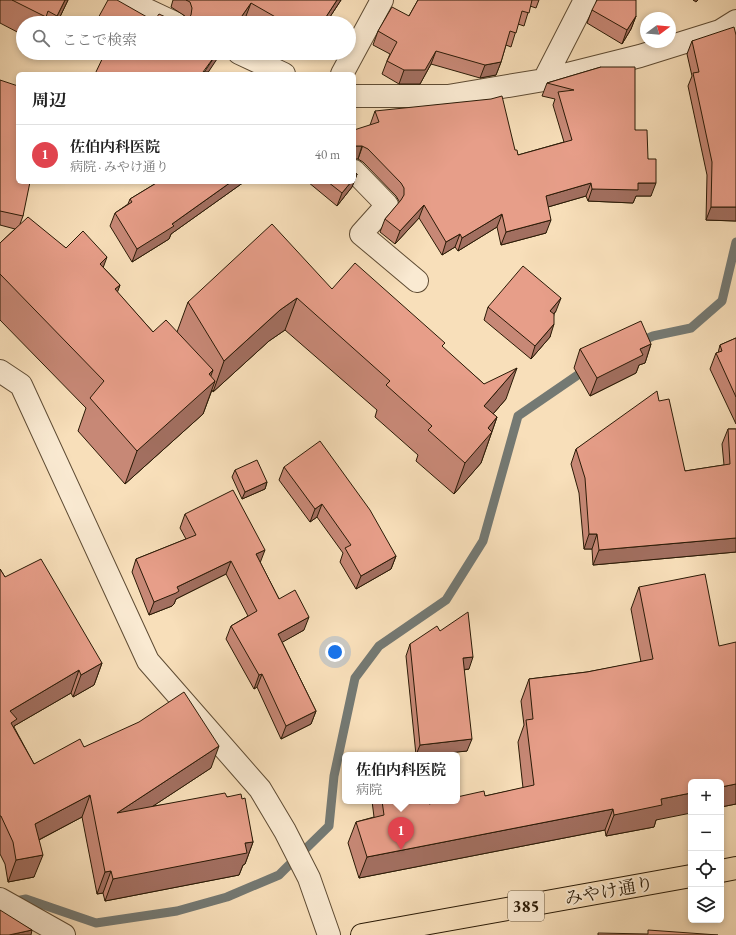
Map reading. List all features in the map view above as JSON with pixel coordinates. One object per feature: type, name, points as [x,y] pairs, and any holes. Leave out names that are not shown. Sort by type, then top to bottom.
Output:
[{"type":"highway","points":[[724,870],[736,868]]},
{"type":"highway","name":"みやけ通り","points":[[362,935],[688,877]]},
{"type":"street","points":[[126,0],[160,7],[168,16]]},
{"type":"street","points":[[356,48],[382,0]]},
{"type":"street","points":[[544,80],[585,0]]},
{"type":"street","points":[[356,96],[448,96],[544,80],[640,56],[720,31],[736,21]]},
{"type":"street","points":[[254,60],[280,72]]},
{"type":"street","points":[[343,72],[350,60]]},
{"type":"street","points":[[356,173],[387,204],[360,234],[417,281]]},
{"type":"street","points":[[0,371],[21,385],[148,661],[260,789],[285,830],[309,878],[329,935]]},
{"type":"street","points":[[0,899],[64,935]]},
{"type":"building","points":[[12,0],[65,0],[57,16],[48,11],[46,16]]},
{"type":"building","points":[[108,0],[117,0],[145,16],[99,16]]},
{"type":"building","points":[[186,0],[337,0],[327,16],[274,16],[251,3],[242,16],[190,16],[192,8],[190,2]]},
{"type":"building","points":[[418,0],[532,0],[529,13],[522,11],[516,33],[510,31],[501,62],[485,65],[436,51],[425,70],[404,70],[387,61],[397,42],[378,31],[392,7],[409,16]]},
{"type":"building","points":[[597,0],[636,0],[636,16],[627,30],[592,10]]},
{"type":"building","points":[[734,27],[736,35],[736,207],[711,207],[712,162],[693,73],[699,72],[692,41]]},
{"type":"building","points":[[102,60],[212,60],[203,72],[96,72]]},
{"type":"building","points":[[601,67],[635,67],[635,130],[647,130],[648,159],[656,159],[656,183],[638,183],[638,190],[592,189],[591,183],[546,196],[551,220],[506,232],[502,214],[462,238],[460,234],[446,242],[424,205],[400,231],[385,219],[401,200],[404,195],[404,188],[368,149],[362,146],[356,146],[356,129],[379,122],[375,111],[491,99],[502,96],[515,150],[517,150],[518,155],[572,140],[558,92],[574,90],[547,83]]},
{"type":"building","points":[[0,80],[16,85],[16,184],[30,184],[23,216],[0,211]]},
{"type":"building","points":[[155,184],[228,184],[172,224],[174,226],[137,249],[115,213],[132,202],[130,199]]},
{"type":"building","points":[[331,184],[349,184],[342,193]]},
{"type":"building","points":[[28,217],[66,248],[83,231],[107,257],[100,264],[120,285],[115,289],[153,332],[166,320],[213,370],[209,374],[215,381],[137,451],[90,398],[104,381],[0,274],[0,243]]},
{"type":"building","points":[[272,224],[332,289],[355,263],[445,343],[442,346],[484,384],[517,368],[484,406],[497,417],[488,428],[492,432],[465,463],[428,430],[432,426],[386,385],[390,381],[297,298],[280,310],[224,361],[188,302]]},
{"type":"building","points":[[523,266],[561,298],[550,311],[554,314],[554,324],[535,346],[488,307]]},
{"type":"building","points":[[641,321],[651,344],[640,349],[643,355],[597,378],[580,349]]},
{"type":"building","points":[[736,338],[736,397],[716,353],[722,351],[720,345]]},
{"type":"building","points":[[657,391],[659,401],[669,399],[685,471],[730,464],[728,429],[736,429],[736,538],[599,550],[597,534],[589,534],[585,478],[576,449]]},
{"type":"building","points":[[320,441],[370,510],[396,556],[361,576],[345,548],[351,545],[322,504],[315,509],[284,467]]},
{"type":"building","points":[[257,460],[267,482],[245,492],[235,470]]},
{"type":"building","points":[[233,490],[265,550],[256,554],[279,599],[295,590],[309,617],[278,634],[316,711],[286,726],[262,674],[259,675],[231,626],[257,611],[231,561],[177,587],[179,591],[176,593],[154,602],[136,559],[196,535],[185,514]]},
{"type":"building","points":[[41,559],[102,663],[81,675],[79,670],[10,711],[17,719],[11,723],[34,764],[80,739],[84,747],[139,722],[184,692],[219,746],[117,813],[225,793],[227,797],[241,794],[242,799],[245,798],[253,842],[245,843],[247,853],[113,879],[111,871],[105,872],[90,795],[35,824],[43,855],[16,860],[13,842],[0,816],[0,569],[5,577]]},
{"type":"building","points":[[705,574],[719,646],[736,642],[736,784],[724,786],[724,779],[688,779],[688,794],[661,799],[662,805],[614,815],[613,809],[367,857],[356,822],[384,815],[382,804],[460,804],[460,796],[484,791],[485,796],[534,785],[526,720],[533,719],[529,679],[587,672],[653,659],[639,587]]},
{"type":"building","points":[[468,612],[473,657],[463,658],[472,739],[420,745],[410,644],[437,626],[440,631]]},
{"type":"building","points":[[0,910],[32,930],[9,935],[0,935]]},
{"type":"building","points":[[648,930],[718,935],[598,935],[598,933],[648,934]]},
{"type":"waterway","points":[[639,342],[653,336],[691,328],[722,301],[736,242]]},
{"type":"waterway","points":[[11,902],[26,899],[96,923],[177,911],[227,897],[279,875],[329,826],[334,776],[355,678],[379,646],[446,600],[483,541],[518,416],[588,368]]},
{"type":"place","name":"佐伯内科医院","points":[[401,850]]}]
